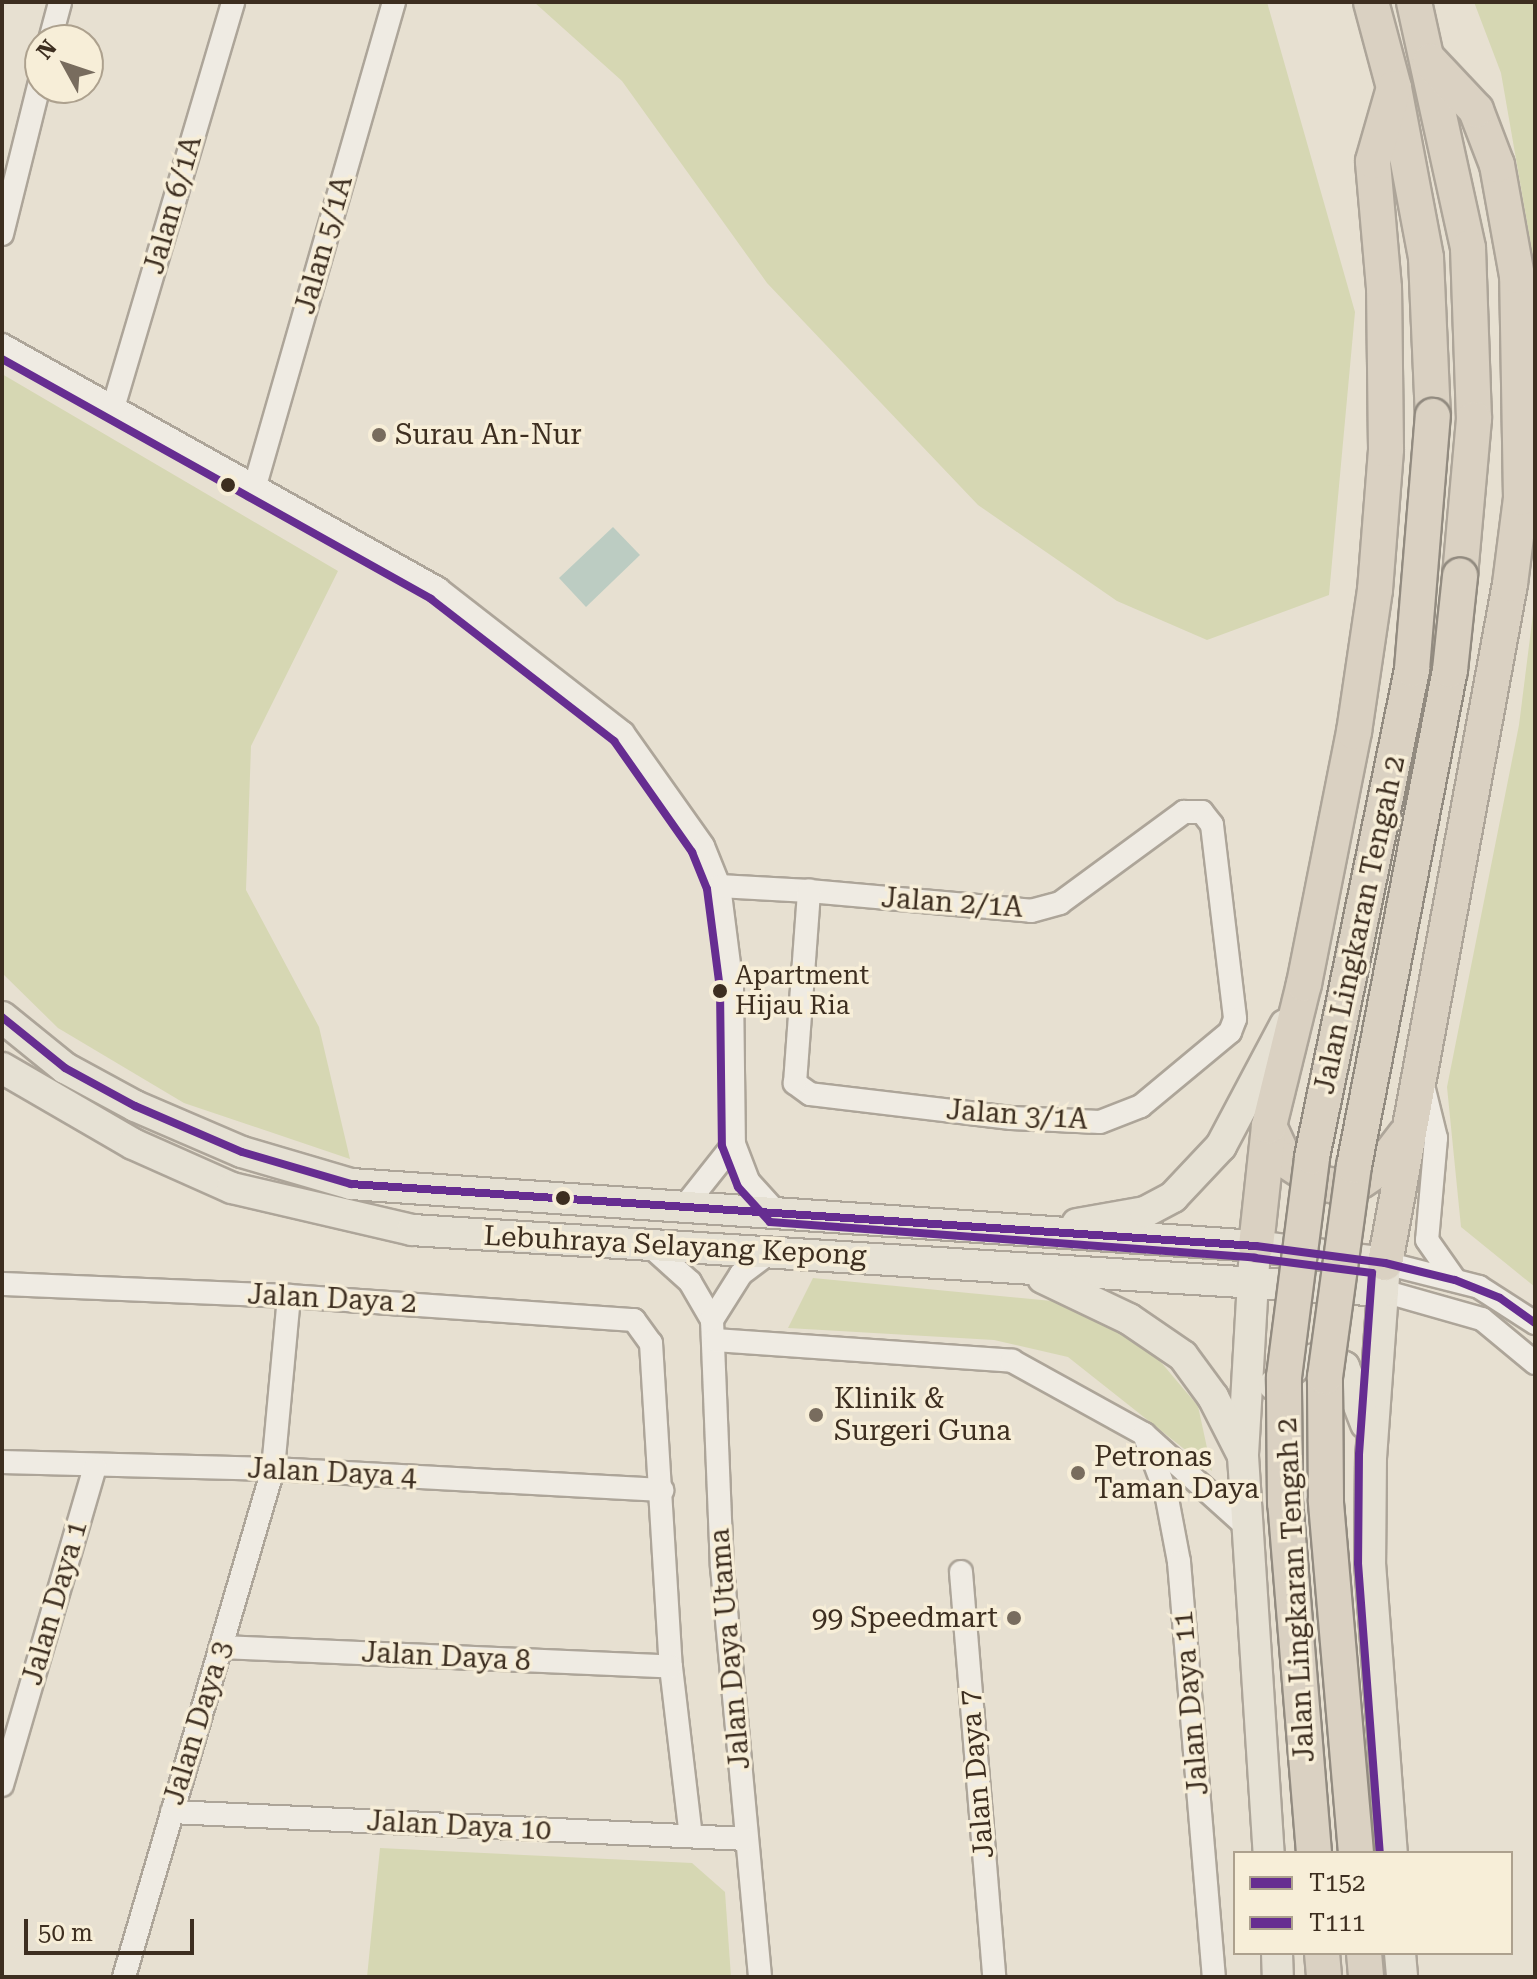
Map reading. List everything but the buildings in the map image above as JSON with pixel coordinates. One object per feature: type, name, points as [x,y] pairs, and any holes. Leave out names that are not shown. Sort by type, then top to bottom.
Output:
[{"type":"highway","name":"Jalan Lingkaran Tengah 2","points":[[1314,1851],[1285,1503],[1284,1377],[1312,1157],[1412,669],[1433,416],[1426,258],[1394,88],[1371,2]]},
{"type":"highway","name":"Jalan Lingkaran Tengah 2","points":[[1356,1851],[1326,1500],[1325,1377],[1354,1166],[1450,670],[1474,419],[1468,248],[1430,61],[1414,2]]},
{"type":"highway","points":[[1384,1277],[1408,1130],[1508,599],[1521,498],[1517,276],[1497,165],[1476,110],[1430,61]]},
{"type":"highway","points":[[1256,1246],[1269,1126],[1304,984],[1354,732],[1375,590],[1386,449],[1384,288],[1373,161],[1394,88]]},
{"type":"highway","points":[[1269,1126],[1292,1166],[1320,1183],[1335,1186],[1361,1181],[1379,1169],[1408,1130]]},
{"type":"highway","points":[[1322,1955],[1324,1977]]},
{"type":"highway","points":[[1364,1955],[1366,1977]]},
{"type":"main road","points":[[1028,1233],[1145,1212],[1173,1197],[1221,1146],[1241,1116],[1304,984]]},
{"type":"main road","name":"Lebuhraya Selayang Kepong","points":[[2,1017],[65,1068],[135,1106],[242,1152],[351,1184],[776,1212],[1028,1233],[1256,1246],[1384,1277]]},
{"type":"main road","name":"Lebuhraya Selayang Kepong","points":[[2,1068],[133,1144],[232,1188],[280,1202],[412,1230],[773,1250],[1253,1284],[1384,1277]]},
{"type":"main road","points":[[1256,1246],[1243,1456],[1245,1525],[1269,1851]]},
{"type":"main road","points":[[1029,1270],[1129,1319],[1183,1356],[1213,1397],[1243,1456]]},
{"type":"main road","points":[[1384,1277],[1371,1456],[1370,1563],[1392,1851]]},
{"type":"main road","points":[[1245,1426],[1282,1374],[1302,1361],[1324,1358],[1344,1367],[1355,1386],[1371,1456]]},
{"type":"main road","points":[[1277,1955],[1278,1977]]},
{"type":"main road","points":[[1400,1955],[1402,1977]]},
{"type":"street","points":[[54,24],[60,2]]},
{"type":"street","name":"Jalan 6/1A","points":[[113,408],[233,2]]},
{"type":"street","name":"Jalan 5/1A","points":[[254,489],[394,2]]},
{"type":"street","points":[[2,234],[34,104]]},
{"type":"street","points":[[2,345],[254,489],[438,589],[623,733],[703,846],[719,886],[732,988],[734,1144],[748,1181],[776,1212]]},
{"type":"street","name":"Jalan 2/1A","points":[[719,886],[1031,911],[1060,903],[1184,812],[1202,812]]},
{"type":"street","name":"Jalan 3/1A","points":[[809,891],[795,1083],[801,1090],[1011,1118],[1100,1122],[1141,1106],[1230,1032],[1235,1019],[1212,825],[1202,812]]},
{"type":"street","points":[[1419,1072],[1431,1104],[1436,1138],[1427,1240],[1455,1280]]},
{"type":"street","points":[[684,1207],[734,1144]]},
{"type":"street","name":"Jalan Daya Utama","points":[[647,1243],[690,1282],[713,1330],[722,1567],[760,1977]]},
{"type":"street","points":[[773,1250],[741,1274],[713,1330],[1012,1361],[1144,1434],[1245,1525]]},
{"type":"street","points":[[1384,1277],[1455,1280],[1500,1298],[1535,1323]]},
{"type":"street","points":[[1384,1277],[1482,1319],[1535,1363]]},
{"type":"street","name":"Jalan Daya 2","points":[[2,1284],[289,1296],[634,1320],[651,1343],[662,1490]]},
{"type":"street","name":"Jalan Daya 3","points":[[124,1977],[273,1469],[289,1296]]},
{"type":"street","name":"Jalan Daya 11","points":[[1144,1434],[1166,1493],[1179,1562],[1214,1977]]},
{"type":"street","name":"Jalan Daya 4","points":[[2,1462],[95,1467],[273,1469],[662,1490]]},
{"type":"street","name":"Jalan Daya 1","points":[[2,1785],[95,1467]]},
{"type":"street","points":[[662,1490],[671,1667],[691,1836]]},
{"type":"street","name":"Jalan Daya 7","points":[[961,1572],[994,1977]]},
{"type":"street","name":"Jalan Daya 8","points":[[221,1647],[671,1667]]},
{"type":"street","name":"Jalan Daya 10","points":[[172,1812],[746,1839]]},
{"type":"green space","points":[[534,2],[1267,2],[1355,312],[1329,595],[1207,640],[1117,601],[978,505],[767,283],[622,81]]},
{"type":"green space","points":[[1474,2],[1535,2],[1535,268],[1501,73]]},
{"type":"green space","points":[[2,374],[338,571],[251,746],[246,890],[319,1027],[350,1159],[184,1103],[58,1028],[2,973]]},
{"type":"green space","points":[[1535,598],[1535,1287],[1461,1227],[1447,1087],[1519,725]]},
{"type":"green space","points":[[813,1278],[1062,1302],[1149,1348],[1198,1406],[1212,1471],[1068,1357],[994,1340],[788,1328]]},
{"type":"green space","points":[[380,1848],[692,1863],[725,1892],[731,1977],[367,1977]]},
{"type":"shaded area","points":[[613,527],[640,555],[586,607],[559,578]]},
{"type":"transit line","name":"T111","points":[[2,359],[431,599],[614,741],[692,852],[707,889],[720,989],[722,1146],[738,1187],[770,1222],[1255,1258],[1372,1273],[1359,1455],[1358,1563],[1380,1851]]},
{"type":"transit line","name":"T152","points":[[2,1017],[65,1068],[135,1106],[242,1152],[351,1184],[1256,1246],[1385,1263],[1455,1280],[1500,1298],[1535,1323]]},
{"type":"place","name":"Surau An-Nur","points":[[379,435]]},
{"type":"place","name":"Apartment Hijau Ria","points":[[720,991]]},
{"type":"place","name":"Klinik & Surgeri Guna","points":[[816,1415]]},
{"type":"place","name":"Petronas Taman Daya","points":[[1078,1473]]},
{"type":"place","name":"99 Speedmart","points":[[1014,1618]]}]
